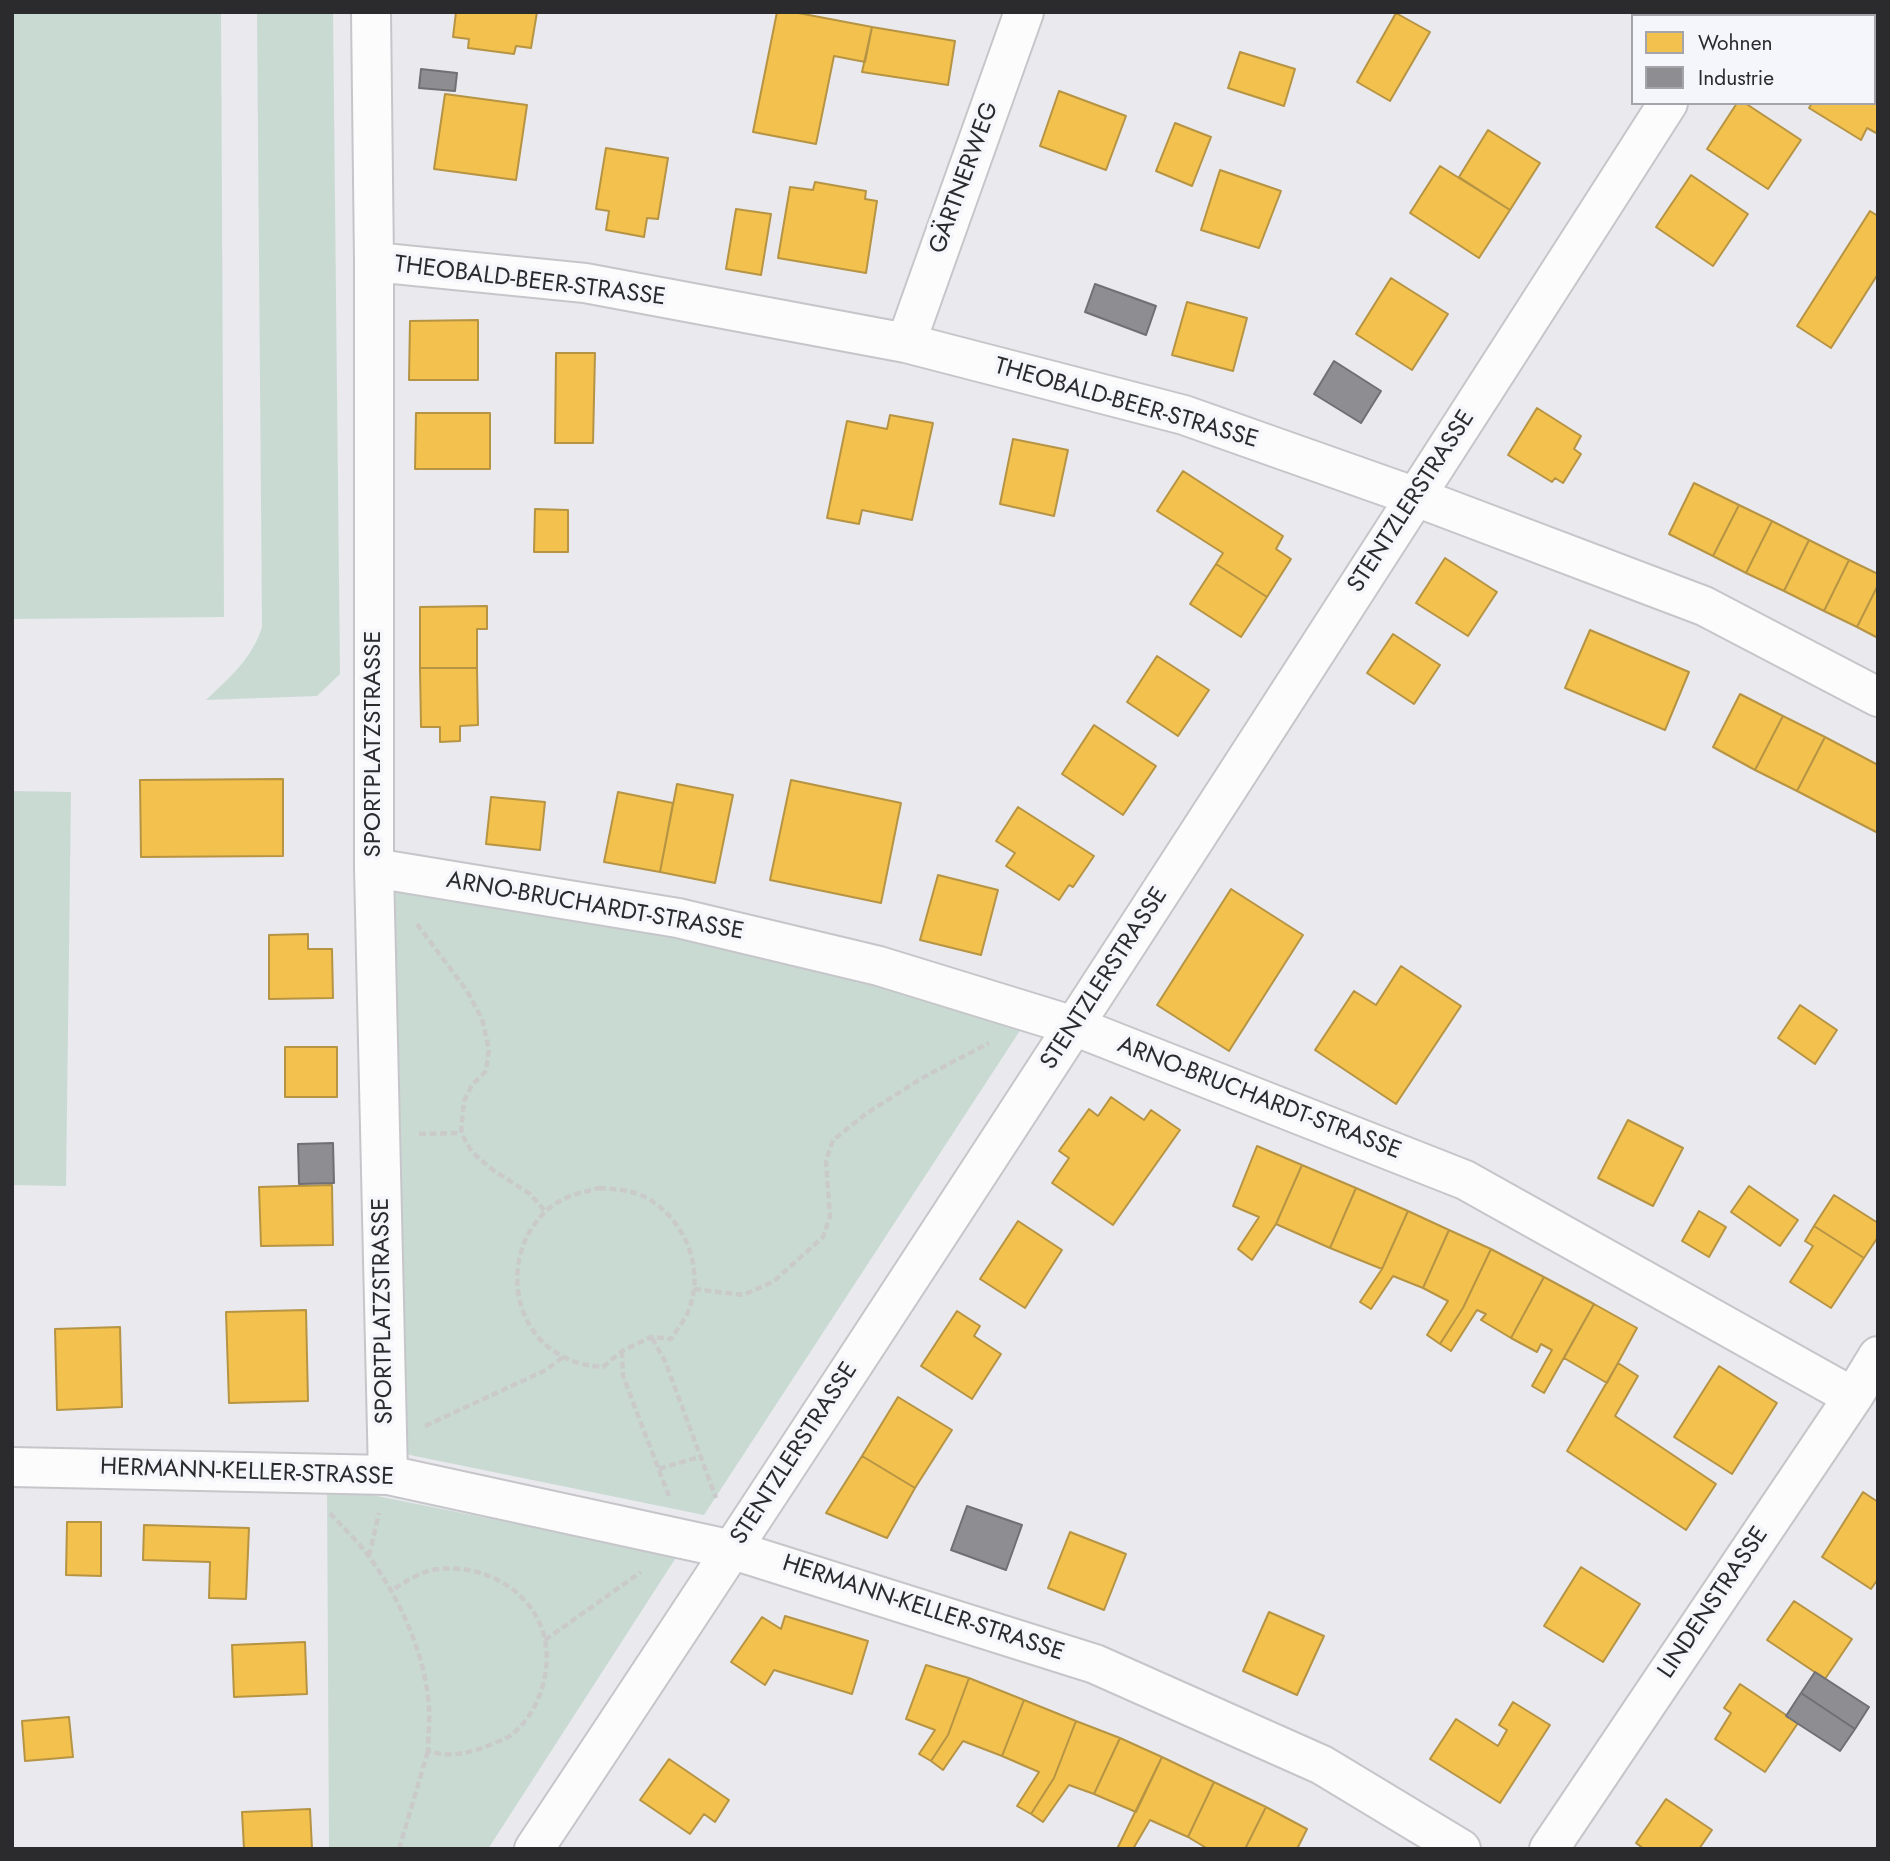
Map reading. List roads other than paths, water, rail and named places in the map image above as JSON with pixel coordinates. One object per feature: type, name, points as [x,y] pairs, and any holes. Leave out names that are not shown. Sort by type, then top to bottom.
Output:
[{"type":"street","name":"SPORTPLATZSTRASSE","points":[[371,12],[374,262],[374,868],[388,1475]]},
{"type":"street","name":"GÄRTNERWEG","points":[[906,343],[1024,12]]},
{"type":"street","name":"STENTZLERSTRASSE","points":[[534,1849],[1074,1027],[1667,105]]},
{"type":"street","name":"THEOBALD-BEER-STRASSE","points":[[374,262],[585,283],[906,343],[1184,415],[1416,497],[1703,606],[1878,697]]},
{"type":"street","name":"ARNO-BRUCHARDT-STRASSE","points":[[374,868],[678,918],[879,966],[1074,1027],[1465,1180],[1853,1397]]},
{"type":"street","name":"LINDENSTRASSE","points":[[1549,1849],[1878,1356]]},
{"type":"street","name":"HERMANN-KELLER-STRASSE","points":[[12,1467],[388,1475],[733,1549],[1094,1664],[1322,1765],[1461,1849]]}]
